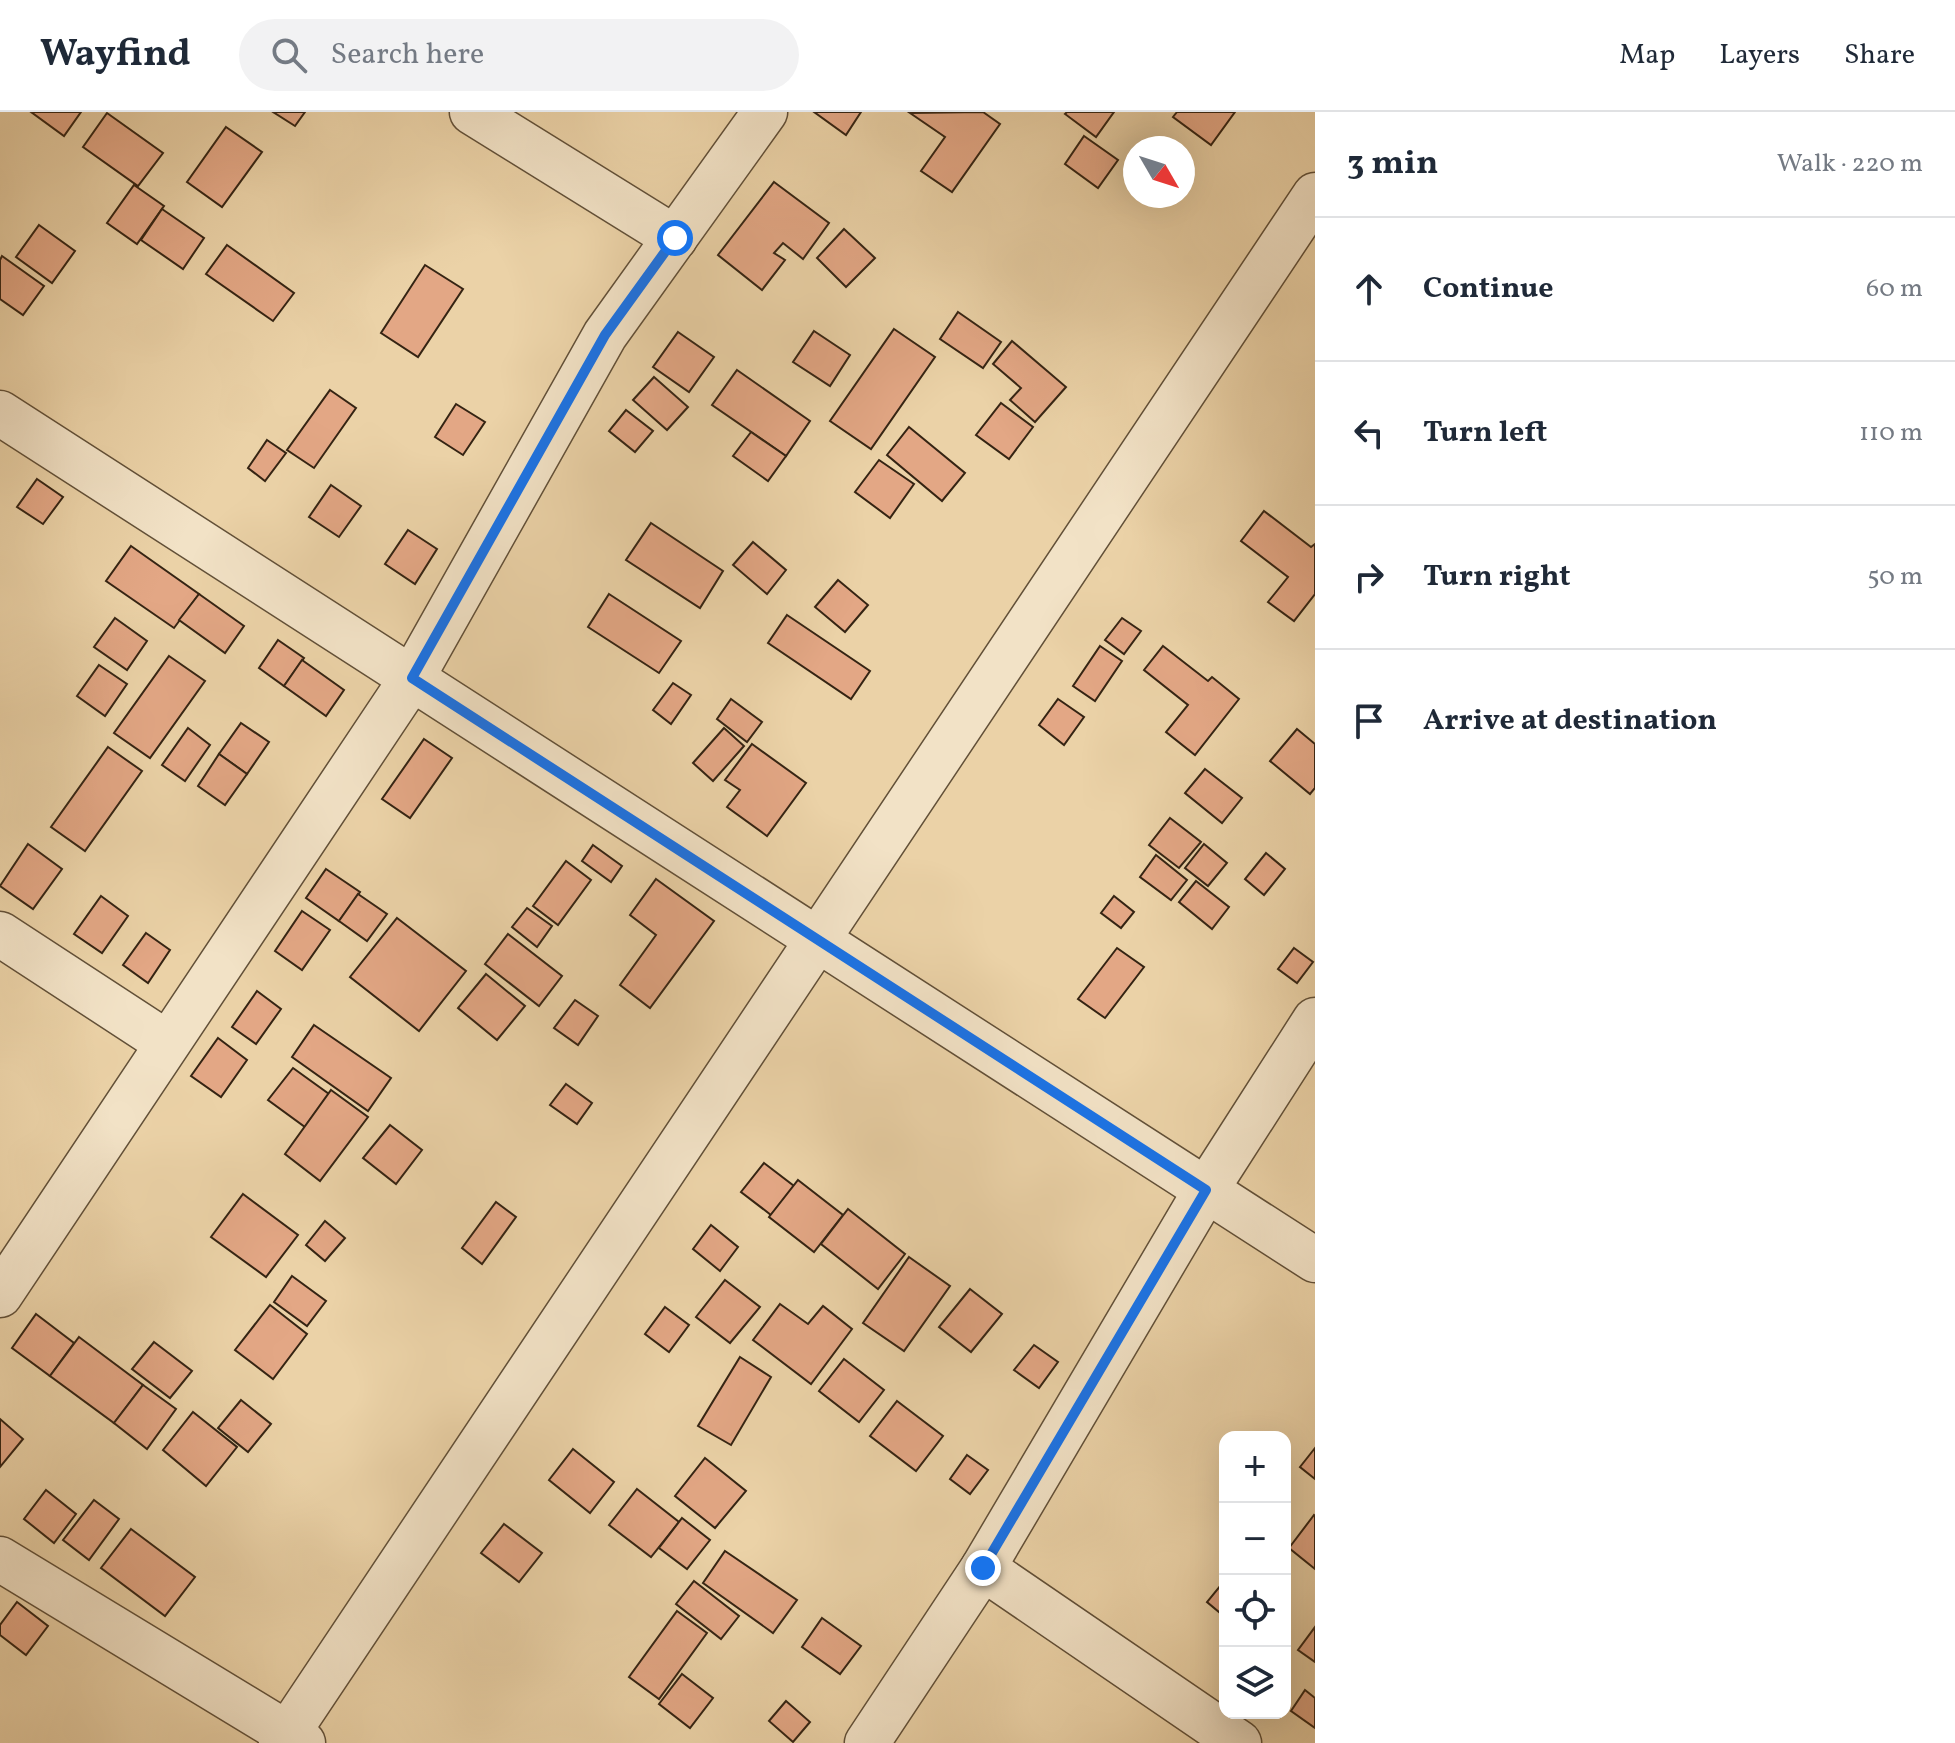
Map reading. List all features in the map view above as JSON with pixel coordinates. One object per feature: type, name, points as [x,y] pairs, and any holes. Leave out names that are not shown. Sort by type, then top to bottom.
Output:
[{"type":"street","points":[[472,112],[675,238]]},
{"type":"street","points":[[0,1295],[412,678],[605,335],[765,112]]},
{"type":"street","points":[[0,1559],[291,1740],[817,940],[1315,195]]},
{"type":"street","points":[[0,413],[1315,1260]]},
{"type":"street","points":[[0,934],[167,1043]]},
{"type":"street","points":[[867,1743],[983,1568],[1206,1190],[1315,1020]]},
{"type":"street","points":[[983,1568],[1213,1736]]},
{"type":"building","points":[[31,112],[81,112],[64,136]]},
{"type":"building","points":[[273,112],[305,112],[295,126]]},
{"type":"building","points":[[814,112],[861,112],[846,135]]},
{"type":"building","points":[[983,112],[1000,124],[952,192],[921,171],[945,137],[910,113]]},
{"type":"building","points":[[1114,112],[1096,137],[1065,114]]},
{"type":"building","points":[[1177,112],[1235,112],[1211,145],[1173,117]]},
{"type":"building","points":[[107,113],[163,153],[138,186],[83,147]]},
{"type":"building","points":[[226,127],[262,152],[222,207],[187,182]]},
{"type":"building","points":[[1084,136],[1118,160],[1098,188],[1065,164]]},
{"type":"building","points":[[774,182],[829,223],[803,259],[783,243],[774,253],[785,260],[762,290],[718,255]]},
{"type":"building","points":[[134,185],[164,206],[137,244],[107,223]]},
{"type":"building","points":[[162,209],[204,238],[183,269],[141,240]]},
{"type":"building","points":[[39,225],[75,251],[52,283],[16,257]]},
{"type":"building","points":[[844,229],[875,258],[846,287],[817,258]]},
{"type":"building","points":[[227,245],[294,293],[273,321],[206,274]]},
{"type":"building","points":[[2,256],[44,286],[23,315],[0,299]]},
{"type":"building","points":[[425,265],[463,289],[418,357],[381,333]]},
{"type":"building","points":[[958,312],[1001,342],[983,368],[940,339]]},
{"type":"building","points":[[894,329],[935,357],[871,449],[830,421]]},
{"type":"building","points":[[814,331],[850,355],[830,386],[793,362]]},
{"type":"building","points":[[678,332],[714,357],[689,392],[653,367]]},
{"type":"building","points":[[1012,341],[1066,387],[1035,422],[1010,400],[1021,388],[993,364]]},
{"type":"building","points":[[737,370],[810,421],[786,456],[712,405]]},
{"type":"building","points":[[654,377],[688,407],[667,430],[633,400]]},
{"type":"building","points":[[330,390],[356,408],[314,468],[287,450]]},
{"type":"building","points":[[1001,403],[1033,427],[1009,459],[976,435]]},
{"type":"building","points":[[456,404],[485,422],[463,455],[435,437]]},
{"type":"building","points":[[626,410],[653,431],[635,452],[609,431]]},
{"type":"building","points":[[909,427],[965,473],[942,501],[887,455]]},
{"type":"building","points":[[751,432],[786,456],[768,481],[733,456]]},
{"type":"building","points":[[267,440],[286,453],[265,481],[248,468]]},
{"type":"building","points":[[879,460],[914,484],[890,518],[855,492]]},
{"type":"building","points":[[37,479],[63,497],[43,524],[17,507]]},
{"type":"building","points":[[331,485],[361,506],[339,537],[309,517]]},
{"type":"building","points":[[1264,511],[1311,547],[1315,544],[1315,594],[1294,621],[1268,602],[1288,577],[1241,541]]},
{"type":"building","points":[[651,523],[723,571],[700,608],[626,560]]},
{"type":"building","points":[[408,530],[437,549],[415,584],[385,564]]},
{"type":"building","points":[[753,542],[786,570],[767,594],[733,565]]},
{"type":"building","points":[[131,546],[199,594],[174,628],[106,581]]},
{"type":"building","points":[[838,580],[868,605],[845,632],[815,607]]},
{"type":"building","points":[[199,594],[244,626],[225,653],[179,620]]},
{"type":"building","points":[[609,594],[681,641],[659,673],[588,627]]},
{"type":"building","points":[[787,615],[870,671],[851,699],[768,643]]},
{"type":"building","points":[[115,618],[147,641],[127,670],[94,647]]},
{"type":"building","points":[[1122,618],[1141,631],[1124,654],[1105,640]]},
{"type":"building","points":[[278,640],[304,658],[284,686],[259,668]]},
{"type":"building","points":[[1100,646],[1122,661],[1095,701],[1073,686]]},
{"type":"building","points":[[1163,646],[1208,681],[1212,677],[1239,699],[1195,755],[1166,732],[1188,705],[1144,670]]},
{"type":"building","points":[[169,656],[205,681],[150,758],[114,733]]},
{"type":"building","points":[[302,660],[344,690],[326,716],[284,686]]},
{"type":"building","points":[[99,665],[127,684],[105,716],[77,696]]},
{"type":"building","points":[[673,683],[691,695],[671,724],[653,710]]},
{"type":"building","points":[[731,699],[762,722],[747,742],[717,719]]},
{"type":"building","points":[[1058,699],[1084,717],[1064,745],[1039,725]]},
{"type":"building","points":[[241,723],[269,742],[247,774],[219,754]]},
{"type":"building","points":[[188,728],[210,745],[185,781],[162,765]]},
{"type":"building","points":[[724,728],[744,746],[713,781],[693,763]]},
{"type":"building","points":[[1297,729],[1315,744],[1315,788],[1310,794],[1270,761]]},
{"type":"building","points":[[424,739],[452,758],[410,818],[382,799]]},
{"type":"building","points":[[752,744],[806,783],[767,836],[727,807],[740,790],[725,780]]},
{"type":"building","points":[[108,747],[142,771],[85,851],[51,827]]},
{"type":"building","points":[[219,754],[247,774],[225,805],[198,786]]},
{"type":"building","points":[[1205,769],[1242,798],[1222,823],[1185,793]]},
{"type":"building","points":[[1170,818],[1201,842],[1179,868],[1149,845]]},
{"type":"building","points":[[28,844],[62,869],[33,909],[0,886]]},
{"type":"building","points":[[1204,844],[1227,863],[1208,886],[1185,868]]},
{"type":"building","points":[[593,845],[622,866],[611,882],[582,861]]},
{"type":"building","points":[[1266,853],[1285,869],[1264,895],[1245,879]]},
{"type":"building","points":[[1156,855],[1187,880],[1171,900],[1140,877]]},
{"type":"building","points":[[566,861],[591,880],[558,925],[533,906]]},
{"type":"building","points":[[326,869],[360,892],[339,921],[306,898]]},
{"type":"building","points":[[656,879],[714,921],[650,1008],[620,985],[656,935],[630,915]]},
{"type":"building","points":[[1196,881],[1229,907],[1212,929],[1179,902]]},
{"type":"building","points":[[358,894],[387,914],[367,941],[339,921]]},
{"type":"building","points":[[101,896],[128,916],[102,953],[74,934]]},
{"type":"building","points":[[1114,896],[1134,912],[1121,928],[1101,913]]},
{"type":"building","points":[[527,908],[552,926],[537,947],[512,927]]},
{"type":"building","points":[[302,911],[330,930],[302,970],[275,951]]},
{"type":"building","points":[[397,918],[466,971],[419,1031],[350,977]]},
{"type":"building","points":[[146,933],[170,950],[148,983],[123,965]]},
{"type":"building","points":[[508,934],[562,976],[539,1006],[485,964]]},
{"type":"building","points":[[1117,948],[1144,967],[1105,1018],[1078,999]]},
{"type":"building","points":[[1294,948],[1313,962],[1297,983],[1278,969]]},
{"type":"building","points":[[486,974],[525,1006],[497,1040],[458,1008]]},
{"type":"building","points":[[257,991],[281,1009],[256,1044],[232,1027]]},
{"type":"building","points":[[575,1000],[598,1016],[578,1045],[554,1028]]},
{"type":"building","points":[[314,1025],[391,1078],[368,1111],[292,1057]]},
{"type":"building","points":[[218,1038],[247,1060],[221,1097],[191,1076]]},
{"type":"building","points":[[293,1068],[329,1094],[305,1127],[268,1100]]},
{"type":"building","points":[[566,1084],[592,1103],[577,1124],[550,1105]]},
{"type":"building","points":[[331,1090],[368,1117],[320,1181],[285,1154]]},
{"type":"building","points":[[390,1125],[422,1150],[396,1184],[363,1158]]},
{"type":"building","points":[[764,1163],[794,1186],[771,1215],[741,1192]]},
{"type":"building","points":[[798,1180],[843,1215],[814,1252],[769,1217]]},
{"type":"building","points":[[243,1194],[298,1235],[266,1277],[211,1237]]},
{"type":"building","points":[[496,1202],[516,1217],[482,1264],[462,1248]]},
{"type":"building","points":[[848,1209],[905,1254],[878,1289],[821,1244]]},
{"type":"building","points":[[325,1221],[345,1238],[325,1261],[306,1245]]},
{"type":"building","points":[[711,1225],[738,1247],[720,1271],[693,1249]]},
{"type":"building","points":[[909,1257],[950,1286],[904,1351],[863,1323]]},
{"type":"building","points":[[292,1276],[326,1301],[307,1326],[274,1302]]},
{"type":"building","points":[[725,1280],[760,1307],[730,1343],[696,1317]]},
{"type":"building","points":[[970,1289],[1002,1314],[971,1352],[939,1327]]},
{"type":"building","points":[[780,1304],[808,1324],[823,1306],[852,1329],[811,1384],[753,1340]]},
{"type":"building","points":[[270,1305],[307,1334],[273,1379],[235,1350]]},
{"type":"building","points":[[665,1307],[689,1325],[669,1352],[645,1334]]},
{"type":"building","points":[[36,1314],[74,1343],[50,1376],[12,1348]]},
{"type":"building","points":[[79,1337],[143,1385],[114,1423],[50,1376]]},
{"type":"building","points":[[154,1342],[192,1371],[170,1398],[132,1369]]},
{"type":"building","points":[[1034,1345],[1058,1362],[1039,1388],[1014,1370]]},
{"type":"building","points":[[740,1357],[771,1377],[731,1445],[698,1426]]},
{"type":"building","points":[[844,1359],[884,1390],[859,1422],[819,1391]]},
{"type":"building","points":[[143,1385],[176,1409],[147,1449],[114,1423]]},
{"type":"building","points":[[241,1400],[271,1424],[248,1452],[218,1428]]},
{"type":"building","points":[[897,1401],[943,1436],[916,1471],[870,1436]]},
{"type":"building","points":[[193,1412],[237,1447],[206,1486],[163,1450]]},
{"type":"building","points":[[0,1419],[23,1439],[0,1467]]},
{"type":"building","points":[[1315,1448],[1315,1479],[1300,1467]]},
{"type":"building","points":[[573,1449],[614,1482],[590,1513],[549,1480]]},
{"type":"building","points":[[967,1455],[988,1470],[970,1494],[950,1479]]},
{"type":"building","points":[[705,1458],[746,1491],[715,1528],[675,1496]]},
{"type":"building","points":[[637,1489],[679,1522],[651,1557],[609,1525]]},
{"type":"building","points":[[46,1490],[76,1514],[54,1543],[24,1519]]},
{"type":"building","points":[[94,1500],[119,1519],[89,1560],[63,1540]]},
{"type":"building","points":[[1314,1515],[1315,1569],[1291,1550]]},
{"type":"building","points":[[682,1518],[710,1540],[687,1569],[659,1548]]},
{"type":"building","points":[[504,1524],[542,1553],[519,1582],[481,1553]]},
{"type":"building","points":[[131,1529],[195,1577],[165,1616],[101,1568]]},
{"type":"building","points":[[725,1551],[797,1600],[773,1633],[703,1583]]},
{"type":"building","points":[[694,1581],[739,1616],[721,1639],[676,1604]]},
{"type":"building","points":[[1219,1587],[1219,1612],[1207,1602]]},
{"type":"building","points":[[17,1602],[48,1626],[26,1655],[0,1635],[0,1625]]},
{"type":"building","points":[[677,1611],[707,1633],[659,1699],[629,1677]]},
{"type":"building","points":[[822,1618],[861,1646],[840,1674],[802,1647]]},
{"type":"building","points":[[1315,1627],[1315,1662],[1298,1650]]},
{"type":"building","points":[[682,1674],[713,1698],[690,1728],[659,1704]]},
{"type":"building","points":[[1305,1690],[1315,1698],[1315,1728],[1291,1711]]},
{"type":"building","points":[[786,1701],[810,1722],[793,1742],[769,1721]]},
{"type":"route","points":[[675,238],[605,335],[412,678],[1206,1190],[983,1568]]}]
